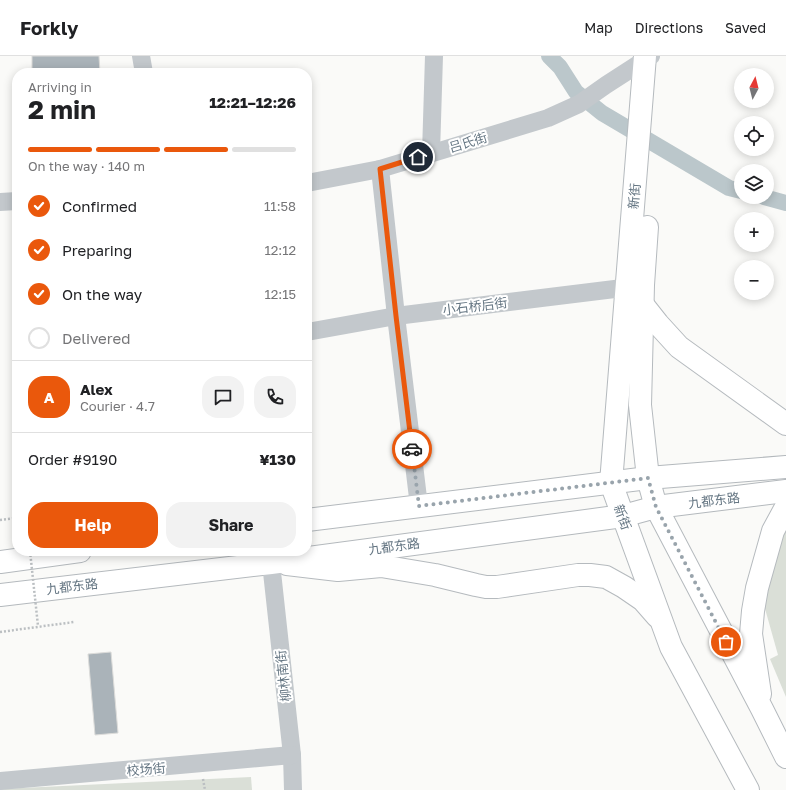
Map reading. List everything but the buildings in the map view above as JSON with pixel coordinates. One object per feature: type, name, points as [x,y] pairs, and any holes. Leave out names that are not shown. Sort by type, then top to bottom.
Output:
[{"type":"main road","name":"新街","points":[[649,57],[638,293],[640,405],[648,478],[656,507],[786,757]]},
{"type":"main road","name":"新街","points":[[638,293],[611,483],[672,647],[748,790]]},
{"type":"main road","points":[[638,293],[658,324],[679,347],[786,424]]},
{"type":"main road","name":"九都东路","points":[[312,519],[648,478],[786,467]]},
{"type":"main road","name":"九都东路","points":[[0,595],[272,563],[623,516],[656,507],[786,491]]},
{"type":"main road","points":[[762,709],[751,634],[752,611],[773,531],[786,507]]},
{"type":"main road","points":[[0,562],[44,556]]},
{"type":"main road","points":[[272,563],[338,570],[381,566],[486,587],[497,587],[578,575],[606,577],[643,600],[662,621]]},
{"type":"street","points":[[141,56],[143,68]]},
{"type":"street","points":[[431,153],[434,56]]},
{"type":"street","name":"吕氏街","points":[[312,182],[380,169],[548,118],[579,104],[649,57]]},
{"type":"street","points":[[380,169],[419,506]]},
{"type":"street","points":[[0,202],[12,201]]},
{"type":"street","name":"小石桥后街","points":[[312,331],[396,316],[638,293]]},
{"type":"street","name":"柳林南街","points":[[272,563],[292,755],[293,790]]},
{"type":"street","name":"校场街","points":[[0,782],[292,755]]},
{"type":"path","points":[[0,520],[12,519]]},
{"type":"path","points":[[31,556],[38,626]]},
{"type":"path","points":[[0,632],[74,622]]},
{"type":"shaded area","points":[[785,528],[786,697],[770,659],[778,655],[762,598]]},
{"type":"shaded area","points":[[251,777],[252,790],[0,790],[0,789]]},
{"type":"waterway","points":[[549,56],[560,67],[576,92],[602,113],[729,188],[734,189]]},
{"type":"waterway","points":[[774,200],[786,203]]},
{"type":"way so far","points":[[412,449],[419,506],[648,478],[656,507],[726,642]]},
{"type":"route","points":[[412,449],[380,169],[418,157]]}]
